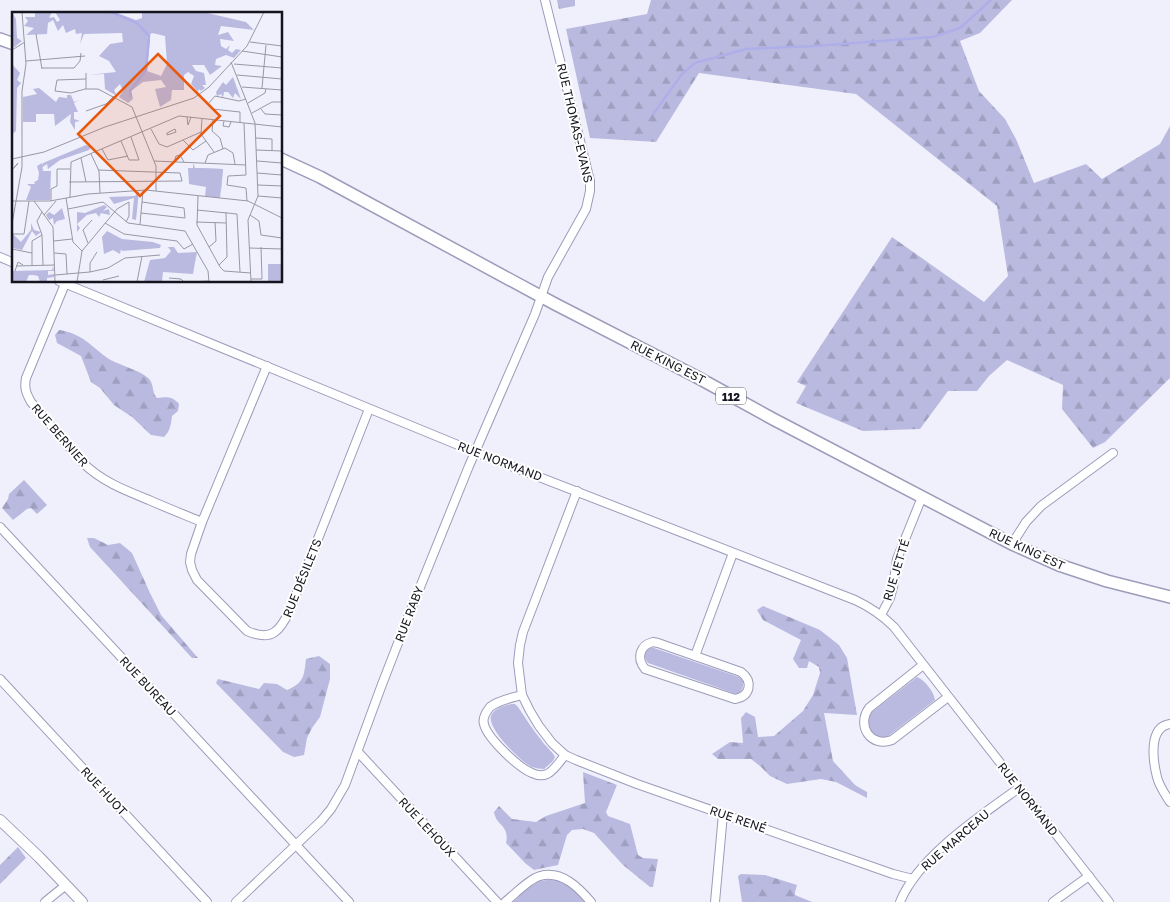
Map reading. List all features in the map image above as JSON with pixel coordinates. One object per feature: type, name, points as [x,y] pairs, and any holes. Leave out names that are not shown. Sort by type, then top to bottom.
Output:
[{"type":"main road","points":[[0,39],[12,43]]},
{"type":"main road","name":"RUE KING EST","points":[[282,159],[320,177],[540,296],[1012,544],[1059,565],[1107,581],[1170,597]]},
{"type":"street","name":"RUE THOMAS-EVANS","points":[[540,296],[548,277],[586,209],[590,191],[588,172],[544,0]]},
{"type":"street","points":[[0,257],[12,262]]},
{"type":"street","name":"RUE NORMAND","points":[[62,282],[475,452],[867,606],[894,627],[1109,902]]},
{"type":"street","name":"RUE BERNIER","points":[[62,282],[26,378],[26,393],[31,402],[82,462],[101,478],[127,491],[202,522]]},
{"type":"street","name":"RUE RABY","points":[[236,902],[321,821],[339,797],[358,752],[412,607],[475,452],[535,314],[540,296]]},
{"type":"street","name":"RUE DÉSILETS","points":[[267,366],[202,522],[190,562],[197,580],[246,631],[259,636],[274,633],[280,628],[290,610],[369,409]]},
{"type":"street","points":[[1012,544],[1026,522],[1041,506],[1113,453]]},
{"type":"street","name":"RUE RENÉ","points":[[577,491],[523,632],[518,663],[522,695],[539,726],[552,743],[565,755],[637,784],[893,874],[913,879]]},
{"type":"street","name":"RUE JETTÉ","points":[[880,615],[890,598],[897,559],[922,497]]},
{"type":"street","name":"RUE BUREAU","points":[[0,527],[349,902]]},
{"type":"street","points":[[695,656],[733,553]]},
{"type":"street","points":[[653,642],[695,656],[744,674],[749,685],[746,693],[736,699],[645,669],[640,661],[643,648],[653,642]]},
{"type":"street","points":[[923,665],[866,711],[864,725],[871,738],[881,742],[892,740],[948,697]]},
{"type":"street","name":"RUE HUOT","points":[[0,679],[207,902]]},
{"type":"street","points":[[522,695],[499,702],[486,712],[483,719],[484,726],[493,739],[522,767],[539,775],[547,774],[551,771],[565,755]]},
{"type":"street","points":[[1170,724],[1162,726],[1158,731],[1155,737],[1154,755],[1157,778],[1170,802]]},
{"type":"street","name":"RUE LEHOUX","points":[[358,752],[497,902]]},
{"type":"street","name":"RUE MARCEAU","points":[[900,902],[913,879],[939,851],[970,824],[1019,788]]},
{"type":"street","points":[[715,902],[723,814]]},
{"type":"street","points":[[0,820],[40,857],[82,902]]},
{"type":"street","points":[[505,902],[531,880],[540,876],[550,875],[571,882],[591,902]]},
{"type":"street","points":[[1053,902],[1089,876]]},
{"type":"street","points":[[45,902],[66,884]]},
{"type":"green space","points":[[557,0],[575,0],[575,6],[559,9]]},
{"type":"green space","points":[[651,0],[1012,0],[980,33],[960,41],[979,91],[1005,119],[1016,139],[1034,183],[1086,164],[1102,179],[1160,144],[1170,126],[1170,378],[1105,442],[1093,448],[1062,409],[1063,385],[1007,360],[989,376],[977,391],[948,391],[920,429],[863,431],[796,403],[806,386],[797,382],[892,237],[984,302],[1008,276],[997,206],[856,94],[699,73],[656,142],[590,138],[566,29],[647,14]]},
{"type":"green space","points":[[59,330],[75,334],[109,359],[147,377],[157,398],[169,398],[179,404],[178,411],[172,416],[170,428],[164,437],[151,435],[132,417],[114,405],[100,388],[91,382],[81,356],[57,343],[55,335]]},
{"type":"green space","points":[[24,480],[47,505],[37,514],[31,508],[27,509],[13,520],[2,508],[9,494]]},
{"type":"green space","points":[[87,538],[94,538],[108,545],[120,543],[132,553],[161,615],[198,658],[192,658],[90,547]]},
{"type":"green space","points":[[763,606],[820,630],[839,645],[847,658],[857,715],[824,713],[833,761],[855,785],[867,792],[867,798],[836,782],[821,779],[787,784],[770,776],[751,759],[718,759],[712,754],[730,742],[743,743],[741,718],[746,712],[755,717],[758,737],[774,736],[803,711],[813,695],[820,673],[819,667],[809,661],[807,668],[799,668],[793,659],[801,640],[763,620],[757,610]]},
{"type":"green space","points":[[651,647],[739,677],[743,680],[742,689],[736,694],[648,663],[645,659],[645,654]]},
{"type":"green space","points":[[319,656],[330,664],[330,679],[320,717],[307,738],[304,755],[294,757],[283,752],[216,683],[218,679],[259,689],[264,683],[277,684],[287,690],[300,682],[305,670],[306,659]]},
{"type":"green space","points":[[917,677],[929,687],[935,700],[887,737],[873,734],[869,726],[872,712]]},
{"type":"green space","points":[[515,704],[518,707],[555,757],[544,769],[532,767],[520,759],[494,729],[491,722],[492,713]]},
{"type":"green space","points":[[583,772],[617,785],[606,812],[608,816],[630,824],[638,855],[643,858],[658,859],[653,887],[650,887],[623,865],[594,833],[583,829],[572,830],[567,835],[558,865],[534,870],[506,843],[506,833],[495,817],[494,812],[499,806],[512,819],[536,822],[546,816],[585,803]]},
{"type":"green space","points":[[18,847],[26,858],[0,884],[0,865]]},
{"type":"green space","points":[[741,874],[765,875],[797,885],[795,895],[812,902],[742,902],[738,876]]},
{"type":"green space","points":[[553,879],[571,888],[586,902],[512,902],[529,887],[540,881]]},
{"type":"waterway","points":[[654,113],[682,74],[695,63],[746,49],[933,37],[960,28],[991,0]]}]
